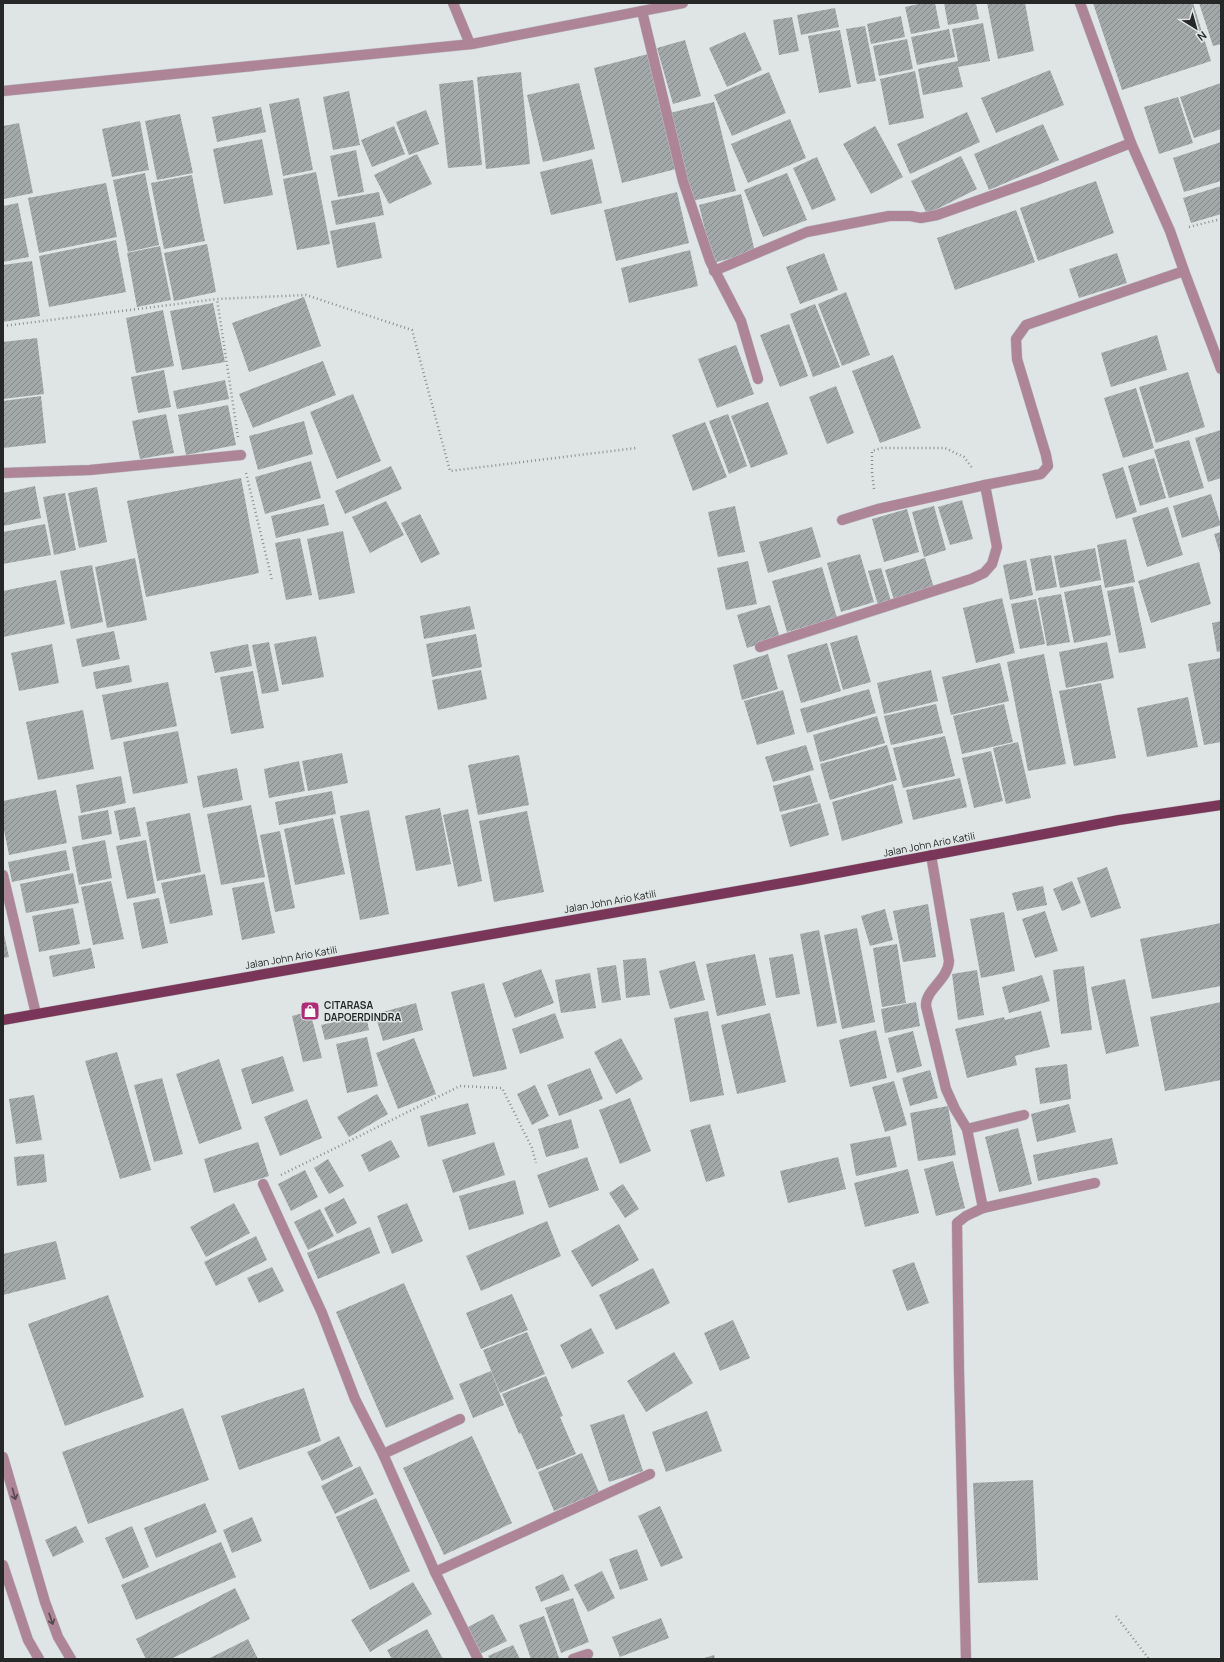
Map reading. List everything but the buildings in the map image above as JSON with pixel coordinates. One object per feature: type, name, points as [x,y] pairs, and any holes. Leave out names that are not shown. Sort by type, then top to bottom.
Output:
[{"type":"main road","name":"Jalan John Ario Katili","points":[[3,1020],[800,880],[1119,820],[1221,804]]},
{"type":"street","points":[[453,3],[470,44]]},
{"type":"street","points":[[3,91],[470,44],[683,3]]},
{"type":"street","points":[[1080,3],[1131,143],[1170,232],[1221,369]]},
{"type":"street","points":[[642,11],[683,181],[714,271],[741,321],[758,379]]},
{"type":"street","points":[[714,271],[807,232],[889,216],[911,216],[921,218],[937,215],[1039,179],[1131,143]]},
{"type":"street","points":[[842,520],[878,509],[1041,474],[1048,466],[1046,455],[1016,359],[1016,339],[1026,325],[1184,271]]},
{"type":"street","points":[[3,473],[90,470],[241,455]]},
{"type":"street","points":[[760,648],[971,579],[984,573],[992,564],[997,547],[985,485]]},
{"type":"street","points":[[931,855],[949,961],[947,972],[926,998],[926,1006],[946,1088],[955,1109],[968,1129],[983,1208]]},
{"type":"street","points":[[3,875],[36,1014]]},
{"type":"street","points":[[968,1129],[1024,1115]]},
{"type":"street","points":[[966,1659],[957,1223],[983,1208],[1095,1183]]},
{"type":"street","points":[[263,1184],[322,1313],[355,1399],[382,1454],[435,1572],[478,1659]]},
{"type":"street","points":[[382,1454],[460,1419]]},
{"type":"street","points":[[3,1457],[45,1602],[58,1637],[71,1659]]},
{"type":"street","points":[[435,1572],[650,1474]]},
{"type":"street","points":[[3,1565],[28,1640],[39,1659]]},
{"type":"street","points":[[573,1659],[588,1654]]},
{"type":"path","points":[[1170,232],[1221,218]]},
{"type":"path","points":[[3,326],[217,299],[306,295],[412,330],[450,471],[636,448]]},
{"type":"path","points":[[217,299],[241,455],[272,580]]},
{"type":"path","points":[[878,509],[872,473],[872,451],[882,448],[945,448],[964,457],[985,485]]},
{"type":"path","points":[[263,1184],[460,1086],[502,1088],[532,1148],[536,1163]]},
{"type":"path","points":[[1116,1616],[1149,1659]]},
{"type":"place","name":"CITARASA DAPOERDINDRA","points":[[310,1011]]}]
